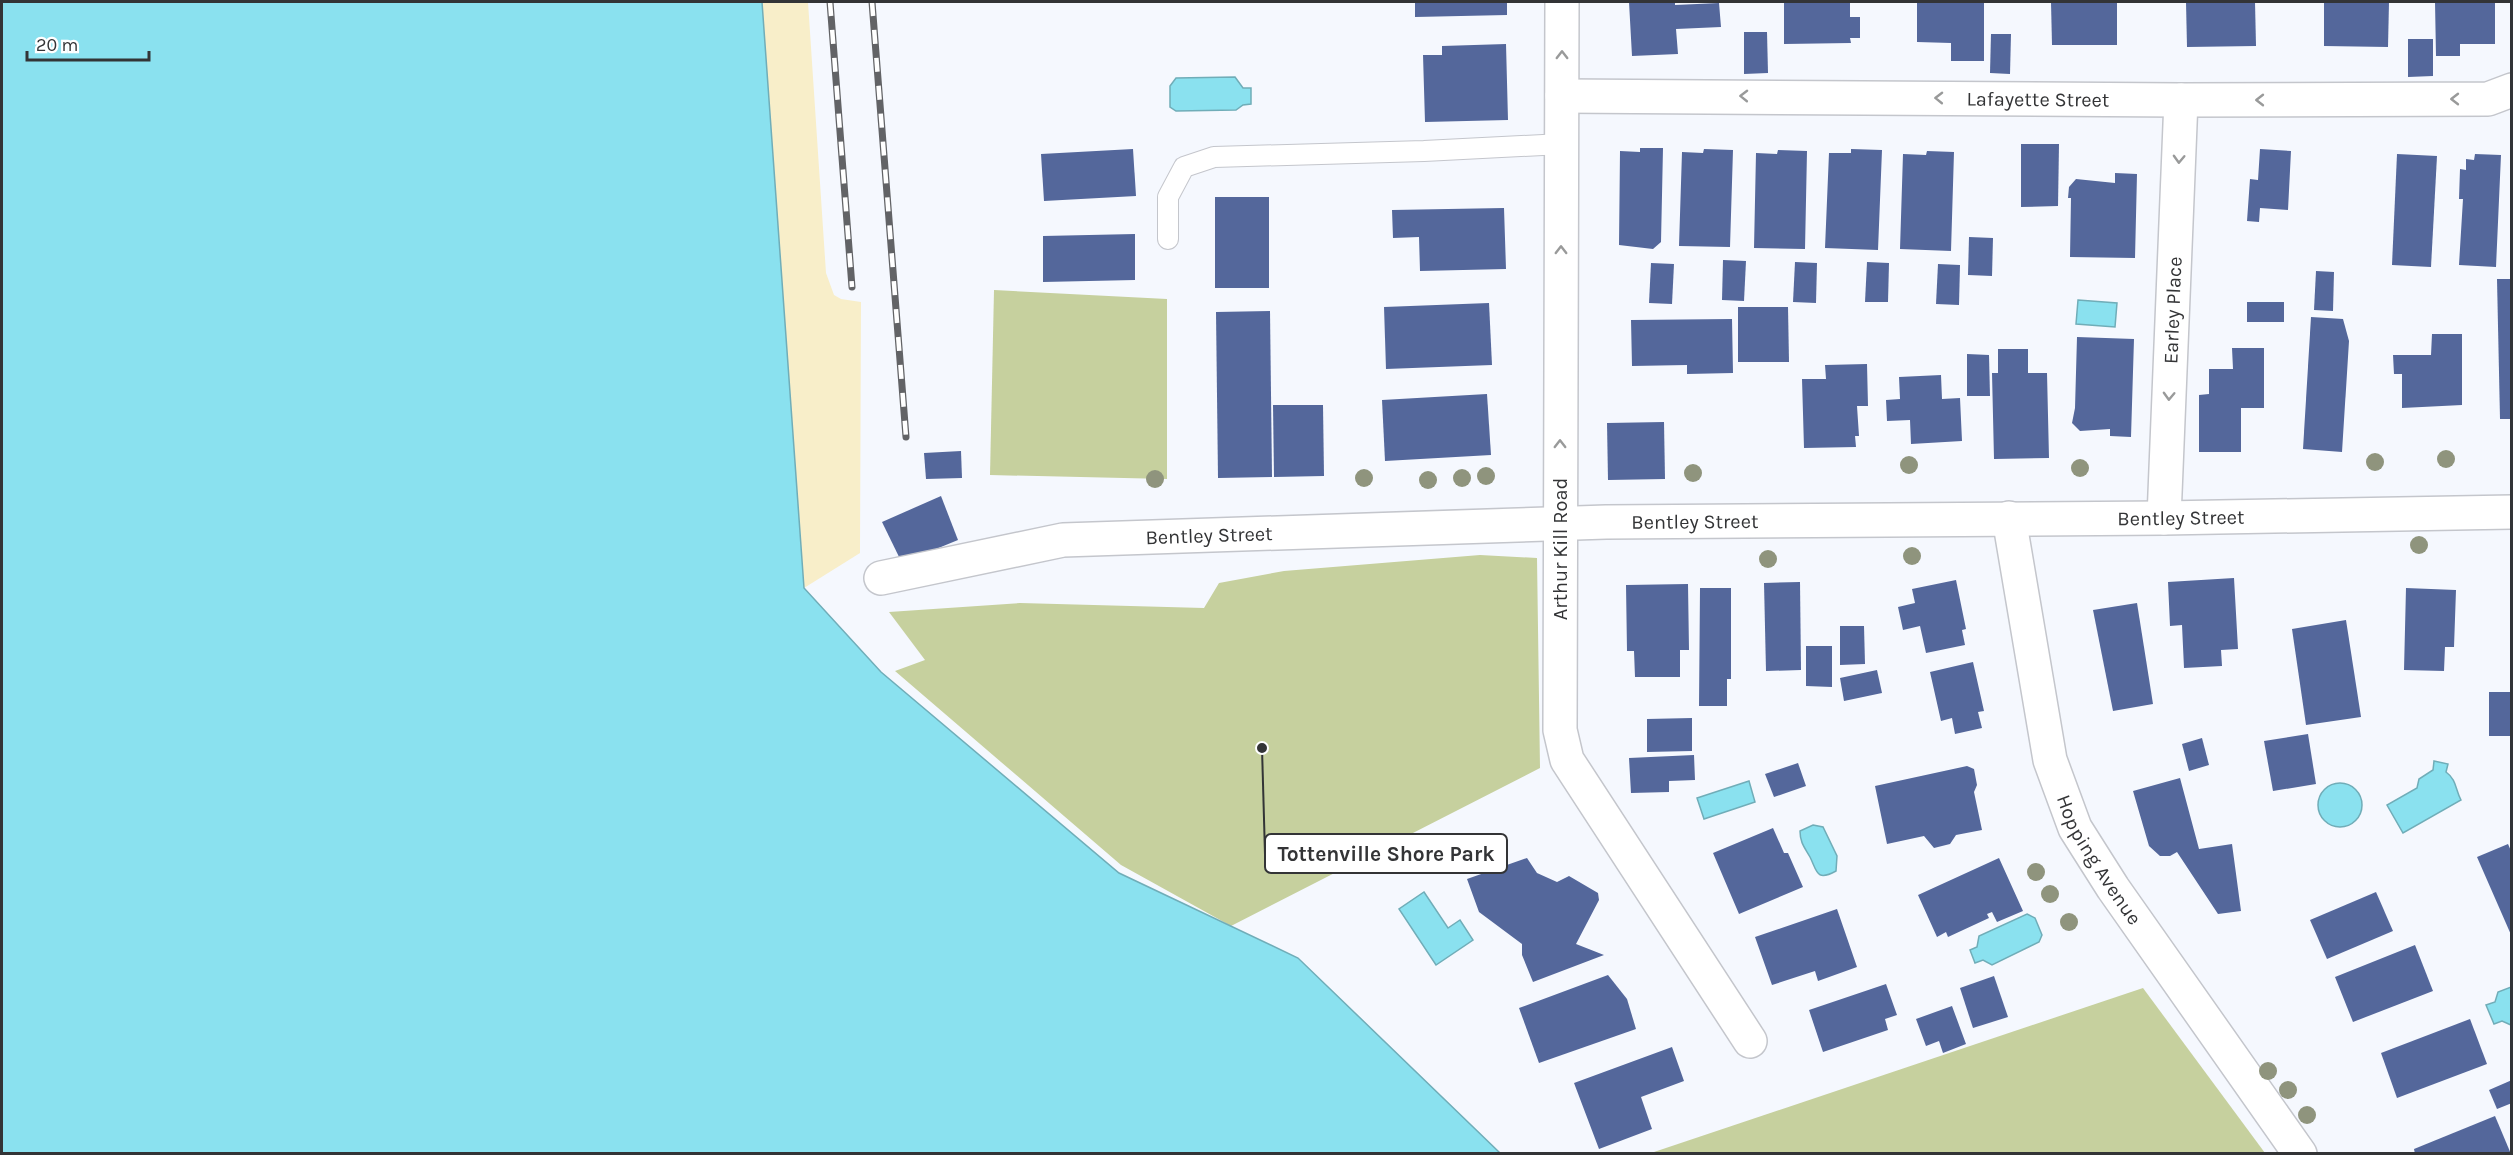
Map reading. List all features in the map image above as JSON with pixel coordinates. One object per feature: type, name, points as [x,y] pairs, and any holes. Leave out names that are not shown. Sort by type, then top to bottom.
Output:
[{"type":"street","name":"Arthur Kill Road","points":[[1562,2],[1560,730],[1567,760],[1750,1041]]},
{"type":"street","name":"Lafayette Street","points":[[1562,96],[2181,100],[2488,99],[2511,90]]},
{"type":"street","name":"Earley Place","points":[[2164,518],[2181,100]]},
{"type":"street","name":"Bentley Street","points":[[881,578],[1063,540],[1560,524],[2511,512]]},
{"type":"street","name":"Hopping Avenue","points":[[2008,518],[2050,760],[2074,828],[2113,888],[2300,1154]]},
{"type":"lane","points":[[1168,239],[1168,197],[1184,167],[1214,157],[1562,144]]},
{"type":"green space","points":[[994,290],[1167,299],[1167,479],[990,475]]},
{"type":"green space","points":[[1480,555],[1537,558],[1540,768],[1231,926],[1121,865],[895,671],[925,660],[889,612],[1020,603],[1204,608],[1219,583],[1284,571]]},
{"type":"green space","points":[[2143,988],[2265,1153],[1651,1153]]},
{"type":"sand","points":[[762,2],[808,2],[826,273],[834,295],[841,299],[861,302],[860,553],[804,588]]},
{"type":"water","points":[[2,2],[762,2],[804,588],[881,672],[1119,873],[1298,958],[1500,1153],[2,1153]]},
{"type":"water","points":[[1235,77],[1243,88],[1251,88],[1251,104],[1243,105],[1236,110],[1176,111],[1170,107],[1170,86],[1176,78]]},
{"type":"water","points":[[2078,300],[2117,303],[2115,327],[2076,324]]},
{"type":"water","points":[[2434,761],[2448,764],[2446,772],[2454,781],[2461,800],[2403,833],[2387,805],[2417,788],[2419,779],[2433,770]]},
{"type":"water","points":[[1749,781],[1755,802],[1704,819],[1697,798]]},
{"type":"water","points":[[2340,783],[2349,784],[2356,789],[2361,796],[2361,814],[2356,821],[2349,826],[2340,827],[2331,826],[2324,821],[2319,814],[2318,805],[2319,796],[2324,789],[2331,784]]},
{"type":"water","points":[[1813,825],[1823,827],[1837,856],[1836,871],[1829,874],[1818,873],[1802,842],[1800,831]]},
{"type":"water","points":[[1424,892],[1448,928],[1460,920],[1473,940],[1436,965],[1399,909]]},
{"type":"water","points":[[2027,914],[2035,918],[2042,935],[2039,942],[1992,965],[1983,960],[1975,963],[1970,950],[1977,947],[1979,936]]},
{"type":"water","points":[[2511,987],[2511,1025],[2502,1021],[2494,1024],[2486,1005],[2495,1002],[2498,992]]},
{"type":"building","points":[[1415,2],[1507,2],[1507,15],[1415,17]]},
{"type":"building","points":[[1629,2],[1675,2],[1675,5],[1719,3],[1721,27],[1676,29],[1678,54],[1632,56]]},
{"type":"building","points":[[1784,2],[1850,2],[1850,17],[1860,17],[1860,38],[1850,38],[1851,43],[1784,44]]},
{"type":"building","points":[[1917,2],[1984,2],[1984,61],[1951,61],[1951,43],[1917,42]]},
{"type":"building","points":[[2051,2],[2117,2],[2117,45],[2052,45]]},
{"type":"building","points":[[2186,2],[2255,2],[2256,46],[2187,47]]},
{"type":"building","points":[[2324,2],[2389,2],[2388,47],[2324,46]]},
{"type":"building","points":[[2435,2],[2495,2],[2495,44],[2460,44],[2460,56],[2436,56]]},
{"type":"building","points":[[1744,32],[1767,32],[1768,73],[1744,74]]},
{"type":"building","points":[[1991,34],[2011,34],[2010,74],[1990,73]]},
{"type":"building","points":[[2408,39],[2433,39],[2433,76],[2408,77]]},
{"type":"building","points":[[1506,44],[1508,120],[1425,122],[1423,55],[1442,55],[1442,46]]},
{"type":"building","points":[[2021,144],[2059,144],[2058,206],[2021,207]]},
{"type":"building","points":[[1640,148],[1663,148],[1661,242],[1653,249],[1619,245],[1620,151],[1640,152]]},
{"type":"building","points":[[1133,149],[1136,196],[1044,201],[1041,154]]},
{"type":"building","points":[[1704,149],[1733,150],[1730,247],[1679,246],[1682,152],[1703,153]]},
{"type":"building","points":[[1851,149],[1882,150],[1878,250],[1825,248],[1829,153],[1851,153]]},
{"type":"building","points":[[2260,149],[2291,151],[2288,210],[2260,208],[2259,222],[2247,221],[2250,179],[2258,180]]},
{"type":"building","points":[[1778,150],[1807,151],[1805,249],[1754,248],[1756,153],[1777,154]]},
{"type":"building","points":[[1927,151],[1954,152],[1951,251],[1900,249],[1903,154],[1926,155]]},
{"type":"building","points":[[2397,154],[2437,156],[2431,267],[2392,265]]},
{"type":"building","points":[[2475,154],[2501,155],[2496,267],[2459,265],[2463,199],[2459,199],[2460,169],[2466,170],[2466,159],[2474,160]]},
{"type":"building","points":[[2115,173],[2137,174],[2135,258],[2070,257],[2071,198],[2068,198],[2069,187],[2076,179],[2115,183]]},
{"type":"building","points":[[1215,197],[1269,197],[1269,288],[1215,288]]},
{"type":"building","points":[[1504,208],[1506,269],[1420,271],[1419,237],[1393,238],[1392,210]]},
{"type":"building","points":[[1135,234],[1135,280],[1043,282],[1043,236]]},
{"type":"building","points":[[1969,237],[1993,238],[1992,276],[1968,275]]},
{"type":"building","points":[[1723,260],[1746,261],[1744,301],[1722,300]]},
{"type":"building","points":[[1795,262],[1817,263],[1816,303],[1793,302]]},
{"type":"building","points":[[1867,262],[1889,263],[1888,302],[1865,302]]},
{"type":"building","points":[[1651,263],[1674,264],[1672,304],[1649,303]]},
{"type":"building","points":[[1938,264],[1960,265],[1959,305],[1936,304]]},
{"type":"building","points":[[2316,271],[2334,272],[2333,311],[2314,310]]},
{"type":"building","points":[[2497,279],[2512,279],[2512,419],[2500,419]]},
{"type":"building","points":[[2247,302],[2284,302],[2284,322],[2247,322]]},
{"type":"building","points":[[1489,303],[1492,365],[1386,369],[1384,307]]},
{"type":"building","points":[[1738,307],[1788,307],[1789,362],[1738,362]]},
{"type":"building","points":[[1270,311],[1272,477],[1218,478],[1216,312]]},
{"type":"building","points":[[2311,317],[2343,319],[2349,341],[2342,452],[2303,449]]},
{"type":"building","points":[[1732,319],[1733,373],[1687,374],[1687,365],[1632,366],[1631,320]]},
{"type":"building","points":[[2432,334],[2462,334],[2462,405],[2402,408],[2402,374],[2394,374],[2393,355],[2431,355]]},
{"type":"building","points":[[2077,337],[2134,339],[2131,437],[2110,436],[2110,429],[2080,431],[2072,423],[2075,408]]},
{"type":"building","points":[[2232,348],[2264,348],[2264,408],[2241,408],[2241,452],[2199,452],[2199,395],[2209,394],[2209,369],[2233,369]]},
{"type":"building","points":[[1998,349],[2028,349],[2028,373],[2047,373],[2049,458],[1994,459],[1992,373],[1998,373]]},
{"type":"building","points":[[1967,354],[1989,355],[1990,396],[1967,396]]},
{"type":"building","points":[[1867,364],[1868,406],[1857,406],[1859,436],[1855,436],[1856,447],[1804,448],[1802,379],[1826,379],[1825,365]]},
{"type":"building","points":[[1941,375],[1942,399],[1960,398],[1962,441],[1911,444],[1910,420],[1887,421],[1886,400],[1900,399],[1899,377]]},
{"type":"building","points":[[1487,394],[1491,455],[1385,461],[1382,400]]},
{"type":"building","points":[[1273,405],[1323,405],[1324,476],[1274,477]]},
{"type":"building","points":[[1664,422],[1665,479],[1608,480],[1607,423]]},
{"type":"building","points":[[961,451],[962,478],[926,479],[924,453]]},
{"type":"building","points":[[941,496],[958,540],[902,563],[882,522]]},
{"type":"building","points":[[2234,578],[2238,649],[2221,650],[2222,666],[2184,668],[2182,625],[2170,626],[2168,582]]},
{"type":"building","points":[[1956,580],[1966,629],[1962,630],[1965,645],[1926,653],[1920,626],[1903,630],[1898,607],[1915,603],[1912,589]]},
{"type":"building","points":[[1800,582],[1801,670],[1766,671],[1764,583]]},
{"type":"building","points":[[1688,584],[1689,650],[1680,650],[1680,677],[1635,677],[1634,651],[1627,651],[1626,585]]},
{"type":"building","points":[[1700,588],[1731,588],[1731,679],[1727,679],[1727,706],[1699,706]]},
{"type":"building","points":[[2406,588],[2456,590],[2454,647],[2445,647],[2444,671],[2404,670]]},
{"type":"building","points":[[2137,603],[2153,704],[2113,711],[2093,610]]},
{"type":"building","points":[[2346,620],[2361,717],[2306,725],[2292,629]]},
{"type":"building","points":[[1840,626],[1864,626],[1865,664],[1840,665]]},
{"type":"building","points":[[1806,646],[1832,646],[1832,687],[1806,686]]},
{"type":"building","points":[[1973,662],[1984,711],[1978,712],[1982,728],[1955,734],[1952,718],[1941,721],[1930,672]]},
{"type":"building","points":[[1877,670],[1882,693],[1844,701],[1840,678]]},
{"type":"building","points":[[2489,692],[2512,692],[2512,736],[2489,736]]},
{"type":"building","points":[[1692,718],[1692,751],[1647,752],[1647,719]]},
{"type":"building","points":[[2308,734],[2316,784],[2273,791],[2264,741]]},
{"type":"building","points":[[2202,738],[2209,765],[2189,771],[2182,744]]},
{"type":"building","points":[[1694,755],[1695,780],[1669,781],[1669,792],[1631,793],[1629,758]]},
{"type":"building","points":[[1798,763],[1806,786],[1774,797],[1765,774]]},
{"type":"building","points":[[1967,766],[1974,769],[1977,785],[1974,792],[1982,830],[1956,835],[1950,844],[1934,848],[1924,836],[1887,844],[1875,786]]},
{"type":"building","points":[[2180,778],[2199,849],[2232,844],[2241,911],[2218,914],[2177,852],[2170,856],[2160,856],[2149,846],[2133,791]]},
{"type":"building","points":[[1773,828],[1784,853],[1788,853],[1803,887],[1739,914],[1713,853]]},
{"type":"building","points":[[2508,844],[2512,853],[2512,937],[2477,857]]},
{"type":"building","points":[[1527,858],[1537,873],[1557,882],[1569,876],[1598,893],[1599,900],[1576,944],[1604,955],[1533,982],[1522,955],[1522,944],[1479,912],[1467,879]]},
{"type":"building","points":[[1999,858],[2023,911],[1997,922],[1992,912],[1987,914],[1989,918],[1948,937],[1946,932],[1937,937],[1918,895]]},
{"type":"building","points":[[2376,892],[2393,931],[2327,959],[2310,920]]},
{"type":"building","points":[[1837,909],[1857,967],[1818,981],[1815,971],[1772,985],[1755,937]]},
{"type":"building","points":[[2415,945],[2433,991],[2353,1022],[2335,977]]},
{"type":"building","points":[[1608,975],[1627,999],[1636,1029],[1539,1063],[1519,1008]]},
{"type":"building","points":[[1994,976],[2008,1017],[1973,1028],[1960,988]]},
{"type":"building","points":[[1886,984],[1897,1015],[1885,1019],[1888,1030],[1823,1052],[1809,1010]]},
{"type":"building","points":[[1952,1006],[1966,1044],[1943,1053],[1939,1041],[1926,1046],[1916,1019]]},
{"type":"building","points":[[2470,1019],[2487,1064],[2397,1098],[2381,1053]]},
{"type":"building","points":[[1672,1047],[1684,1081],[1641,1097],[1652,1129],[1599,1149],[1574,1083]]},
{"type":"building","points":[[2512,1080],[2512,1103],[2497,1109],[2489,1090]]},
{"type":"building","points":[[2495,1116],[2511,1154],[2415,1154],[2414,1149]]},
{"type":"railway","points":[[830,2],[852,287]]},
{"type":"railway","points":[[872,2],[906,437]]},
{"type":"place","name":"Tottenville Shore Park","points":[[1262,748]]}]
